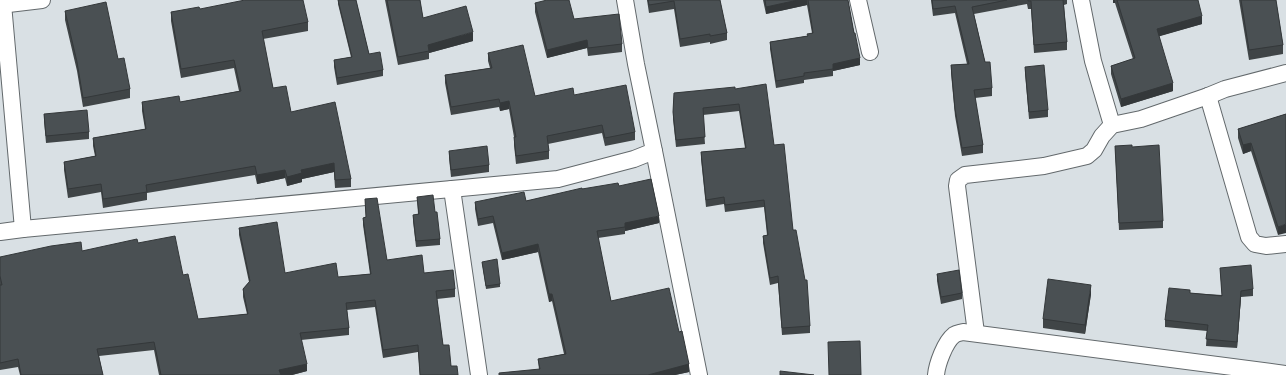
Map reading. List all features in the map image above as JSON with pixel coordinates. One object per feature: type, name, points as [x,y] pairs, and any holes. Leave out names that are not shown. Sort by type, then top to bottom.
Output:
[{"type":"street","points":[[22,229],[2,5],[42,0]]},
{"type":"street","points":[[625,0],[636,64],[699,375]]},
{"type":"street","points":[[858,0],[870,52]]},
{"type":"street","points":[[1082,0],[1093,61],[1112,124]]},
{"type":"street","points":[[976,333],[957,186],[958,180],[965,175],[1044,166],[1088,156],[1112,124],[1141,119],[1225,89],[1286,73]]},
{"type":"street","points":[[1208,96],[1249,237],[1255,244],[1266,246],[1286,244]]},
{"type":"street","points":[[0,232],[558,179],[634,159],[654,152]]},
{"type":"street","points":[[452,189],[479,375]]},
{"type":"street","points":[[936,375],[947,344],[955,334],[963,332],[1286,374]]},
{"type":"building","points":[[245,0],[303,0],[308,22],[262,31],[273,88],[286,86],[291,112],[335,102],[351,179],[335,180],[334,163],[301,170],[302,173],[287,177],[285,170],[257,175],[255,166],[146,185],[147,192],[103,199],[101,184],[68,189],[64,162],[96,156],[93,138],[146,129],[142,102],[179,96],[180,102],[241,91],[234,60],[181,69],[171,12],[199,7],[200,9]]},
{"type":"building","points":[[338,0],[356,0],[369,54],[380,52],[383,70],[337,78],[334,60],[352,57]]},
{"type":"building","points":[[387,0],[420,0],[423,18],[466,6],[473,32],[428,45],[429,51],[398,57]]},
{"type":"building","points":[[547,0],[569,0],[574,19],[619,14],[622,44],[588,48],[587,40],[547,50],[535,3]]},
{"type":"building","points":[[648,0],[720,0],[727,33],[680,39],[674,1],[649,5]]},
{"type":"building","points":[[765,0],[798,0],[766,7]]},
{"type":"building","points":[[808,0],[848,0],[860,58],[833,64],[833,69],[804,73],[804,76],[776,81],[770,42],[808,36],[807,34],[813,33]]},
{"type":"building","points":[[932,0],[1007,0],[972,7],[985,62],[990,62],[992,88],[974,90],[983,145],[962,148],[955,109],[951,65],[969,64],[955,6],[933,9]]},
{"type":"building","points":[[1028,0],[1063,0],[1067,42],[1034,45],[1031,1]]},
{"type":"building","points":[[1117,0],[1198,0],[1202,16],[1157,29],[1173,83],[1121,99],[1111,66],[1135,58]]},
{"type":"building","points":[[1241,0],[1276,0],[1283,45],[1249,50]]},
{"type":"building","points":[[106,2],[118,59],[124,58],[130,89],[83,98],[77,62],[65,11]]},
{"type":"building","points":[[523,45],[535,96],[573,88],[574,95],[626,85],[635,132],[605,138],[602,125],[547,136],[549,151],[516,156],[514,137],[516,137],[509,101],[500,103],[499,99],[451,107],[445,75],[492,68],[488,53]]},
{"type":"building","points":[[1044,65],[1048,110],[1029,112],[1025,67]]},
{"type":"building","points":[[766,84],[774,145],[784,144],[793,230],[796,230],[805,280],[807,280],[810,326],[782,328],[778,276],[770,278],[763,236],[768,235],[764,200],[725,205],[724,197],[706,200],[701,152],[746,148],[739,104],[703,108],[705,137],[676,140],[673,112],[674,93],[735,87],[735,89]]},
{"type":"building","points":[[87,110],[89,132],[46,136],[44,114]]},
{"type":"building","points":[[1286,114],[1286,224],[1278,227],[1251,143],[1243,145],[1238,129]]},
{"type":"building","points":[[1132,145],[1132,147],[1159,145],[1163,221],[1119,223],[1115,146]]},
{"type":"building","points":[[487,146],[489,165],[451,170],[449,151]]},
{"type":"building","points":[[651,179],[659,216],[625,223],[625,227],[597,231],[611,301],[669,288],[679,332],[682,331],[689,364],[648,375],[499,375],[499,373],[540,369],[538,359],[566,354],[552,294],[549,294],[538,244],[502,253],[493,216],[478,219],[475,202],[524,192],[526,201],[582,188],[618,183],[619,186]]},
{"type":"building","points":[[433,195],[435,212],[437,212],[440,239],[416,241],[413,215],[419,214],[417,197]]},
{"type":"building","points":[[377,198],[387,260],[422,255],[424,273],[453,270],[455,289],[436,291],[443,345],[449,345],[451,366],[457,366],[458,375],[420,375],[418,345],[383,350],[375,300],[346,303],[349,328],[300,333],[307,364],[279,370],[281,375],[161,375],[154,342],[97,349],[103,375],[21,375],[18,359],[0,363],[0,285],[2,285],[0,276],[0,257],[51,246],[81,242],[82,251],[137,239],[138,243],[175,236],[183,275],[188,274],[198,319],[248,314],[243,289],[250,281],[239,228],[277,222],[285,273],[336,263],[338,277],[371,274],[363,218],[366,217],[365,199]]},
{"type":"building","points":[[497,259],[500,284],[486,286],[482,262]]},
{"type":"building","points":[[1251,265],[1253,289],[1241,291],[1237,342],[1206,339],[1208,325],[1165,320],[1169,288],[1190,290],[1190,293],[1222,296],[1220,268]]},
{"type":"building","points":[[959,270],[962,293],[941,297],[937,274]]},
{"type":"building","points":[[1048,279],[1091,285],[1085,325],[1043,319]]},
{"type":"building","points":[[860,341],[861,375],[829,375],[828,342]]},
{"type":"building","points":[[780,371],[814,375],[780,375]]}]
